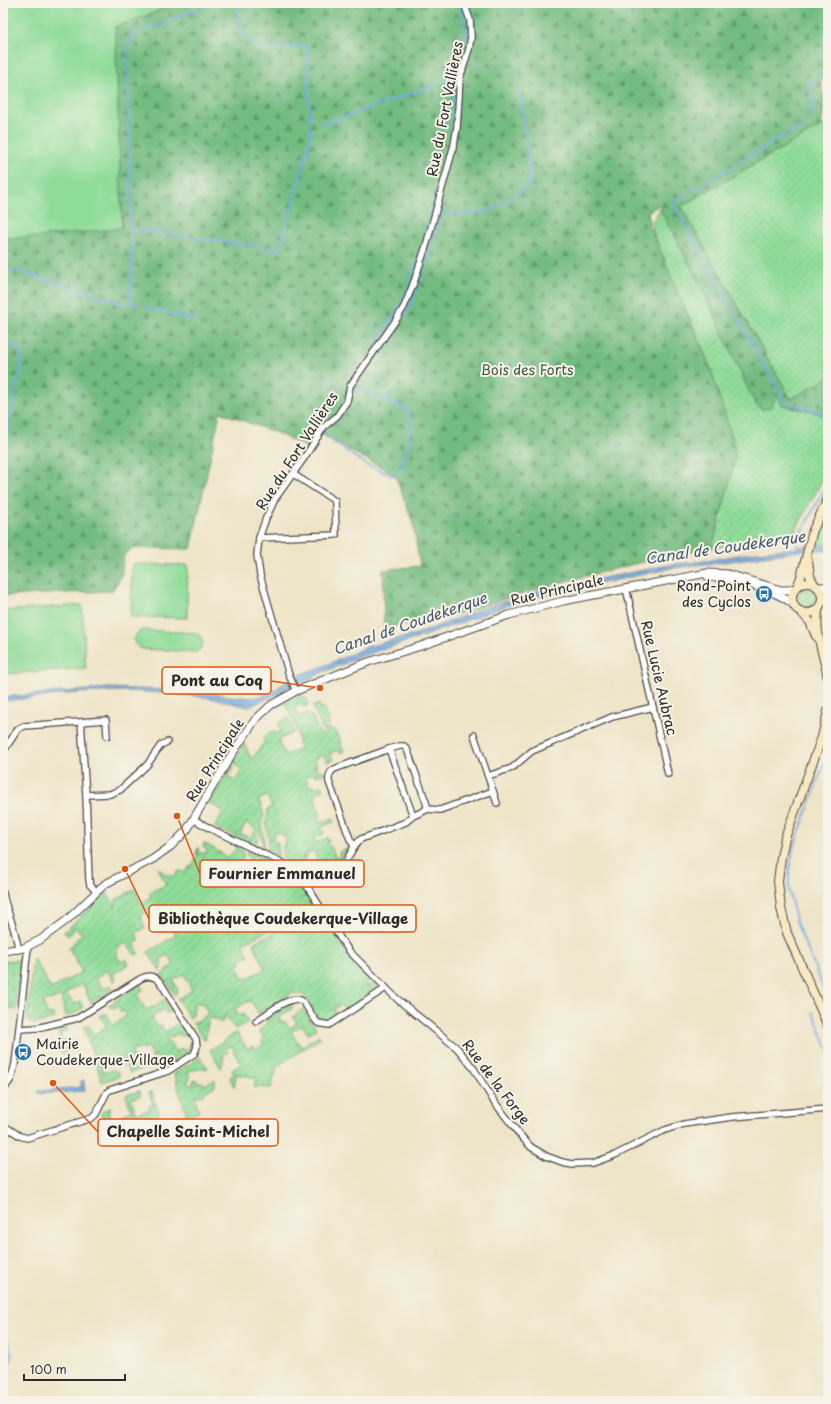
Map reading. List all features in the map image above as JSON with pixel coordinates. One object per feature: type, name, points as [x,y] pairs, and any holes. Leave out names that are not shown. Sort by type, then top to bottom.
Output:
[{"type":"main road","points":[[823,654],[812,626],[808,619],[792,604],[791,596],[801,579],[810,539],[817,520],[828,499]]},
{"type":"main road","points":[[808,553],[810,576],[822,594],[817,622],[828,678]]},
{"type":"main road","points":[[796,587],[806,582],[816,586]]},
{"type":"main road","points":[[802,613],[812,612],[820,605]]},
{"type":"main road","points":[[828,711],[822,736],[785,838],[778,881],[781,908],[787,933],[828,1026]]},
{"type":"street","name":"Rue du Fort Vallières","points":[[296,689],[290,677],[258,568],[257,551],[259,538],[264,522],[276,500],[324,427],[337,416],[347,401],[350,386],[396,320],[414,282],[430,234],[454,145],[457,127],[460,78],[471,37],[470,20],[464,3]]},
{"type":"street","points":[[259,538],[336,535],[334,499],[293,474]]},
{"type":"street","name":"Rue Principale","points":[[3,951],[18,950],[28,947],[46,936],[62,924],[96,891],[108,882],[147,863],[162,853],[182,836],[252,723],[271,705],[296,689],[362,664],[522,610],[626,588],[703,573],[720,573],[736,576],[781,590],[788,590],[796,587]]},
{"type":"street","name":"Rue Principale","points":[[688,577],[716,578],[734,581],[770,592],[792,604]]},
{"type":"street","points":[[816,586],[828,587]]},
{"type":"street","name":"Rue Lucie Aubrac","points":[[626,588],[668,774]]},
{"type":"street","points":[[820,605],[828,597]]},
{"type":"street","points":[[488,776],[510,769],[532,751],[612,717],[653,707]]},
{"type":"street","points":[[3,752],[20,728],[106,720],[107,736]]},
{"type":"street","points":[[81,722],[86,795],[89,880],[90,884],[96,891]]},
{"type":"street","points":[[474,735],[497,802]]},
{"type":"street","points":[[86,795],[110,794],[120,790],[147,765],[161,745],[167,742]]},
{"type":"street","points":[[305,884],[340,869],[354,846],[361,839],[406,822],[413,816],[424,812],[427,805],[406,747],[400,746],[389,749],[337,768],[329,775],[329,782],[354,846]]},
{"type":"street","points":[[389,749],[413,816]]},
{"type":"street","points":[[426,809],[440,810],[493,791]]},
{"type":"street","name":"Rue de la Forge","points":[[193,819],[287,865],[297,873],[344,944],[399,1001],[446,1038],[461,1052],[474,1069],[499,1109],[528,1145],[542,1154],[562,1162],[583,1164],[597,1162],[615,1155],[665,1130],[690,1122],[828,1109]]},
{"type":"street","points":[[3,893],[17,938],[18,950]]},
{"type":"street","points":[[3,1091],[14,1069],[28,947]]},
{"type":"street","points":[[3,1125],[20,1136],[27,1138],[92,1118],[96,1114],[108,1091],[168,1071],[192,1056],[196,1052],[197,1047],[196,1039],[160,982],[156,978],[150,976],[140,979],[78,1018],[37,1028],[19,1029]]},
{"type":"street","points":[[256,1021],[289,1000],[296,999],[304,1003],[318,1024],[329,1025],[386,988]]},
{"type":"green space","points":[[3,3],[179,3],[115,27],[122,228],[36,237],[3,238]]},
{"type":"green space","name":"Bois des Forts","points":[[179,3],[828,3],[828,77],[820,79],[824,102],[821,126],[681,206],[791,399],[828,378],[828,417],[811,411],[782,405],[777,394],[772,406],[764,410],[757,406],[703,290],[660,209],[664,202],[648,212],[650,226],[711,370],[734,443],[735,461],[712,548],[634,564],[543,587],[458,614],[384,628],[383,570],[420,566],[413,523],[395,475],[321,434],[306,447],[279,434],[220,412],[191,549],[133,548],[124,555],[121,577],[112,591],[3,596],[3,238],[36,237],[122,228],[115,27]]},
{"type":"green space","points":[[828,122],[828,378],[791,399],[681,206]]},
{"type":"green space","points":[[660,209],[703,290],[757,406],[777,393],[791,408],[811,411],[828,417],[828,469],[793,535],[712,548],[735,461],[711,370],[696,332],[679,297],[653,232],[653,221]]},
{"type":"green space","points":[[828,509],[828,545],[816,544],[818,531]]},
{"type":"green space","points":[[132,564],[188,565],[187,618],[131,617]]},
{"type":"green space","points":[[807,589],[813,592],[816,598],[813,604],[807,607],[801,604],[798,598],[801,592]]},
{"type":"green space","points":[[82,605],[86,668],[3,674],[3,611]]},
{"type":"green space","points":[[143,630],[196,633],[201,637],[203,642],[201,648],[196,652],[142,649],[135,644],[134,640],[138,632]]},
{"type":"green space","points":[[301,695],[306,698],[308,705],[304,707],[303,704],[295,707],[298,717],[307,713],[313,717],[320,735],[335,729],[344,751],[340,753],[339,750],[330,753],[333,760],[327,762],[324,755],[315,758],[317,766],[315,769],[326,772],[323,775],[315,775],[314,773],[306,776],[309,787],[314,785],[315,788],[321,786],[323,790],[314,794],[321,816],[317,818],[319,823],[333,818],[334,822],[321,827],[324,834],[314,838],[315,843],[328,838],[329,842],[327,843],[329,847],[331,846],[336,858],[340,856],[339,852],[348,848],[337,865],[321,871],[314,851],[307,854],[303,859],[307,870],[310,870],[313,874],[306,878],[297,867],[283,859],[283,846],[287,837],[276,832],[272,840],[278,843],[278,856],[267,850],[269,841],[266,824],[268,809],[272,807],[267,796],[258,800],[262,806],[264,815],[262,829],[264,842],[262,849],[260,849],[263,842],[258,833],[246,823],[240,834],[251,838],[254,831],[258,839],[255,845],[215,827],[223,811],[209,803],[232,765],[235,767],[228,777],[235,781],[242,770],[233,762],[244,744],[252,759],[265,743],[263,738],[271,731],[272,733],[276,733],[281,731],[278,724],[288,717],[294,732],[278,740],[285,755],[300,749],[297,731],[285,703]]},
{"type":"green space","points":[[319,704],[321,709],[325,708],[330,729],[323,731],[313,706]]},
{"type":"green space","points":[[204,843],[224,855],[226,858],[239,846],[243,850],[243,858],[239,865],[226,865],[216,872],[223,882],[235,874],[246,862],[253,861],[255,864],[260,861],[255,856],[251,859],[247,856],[246,853],[248,850],[265,857],[286,871],[283,874],[261,869],[253,871],[241,879],[247,889],[254,884],[253,881],[258,875],[265,874],[282,879],[291,874],[297,878],[318,907],[243,943],[249,956],[239,960],[241,964],[236,965],[243,979],[265,970],[253,943],[320,911],[337,939],[349,955],[371,978],[366,982],[368,986],[366,988],[375,982],[379,986],[347,1009],[341,1005],[334,1009],[336,1016],[328,1022],[320,1021],[304,995],[292,993],[259,1014],[251,1001],[247,1002],[235,1009],[239,1016],[243,1014],[248,1022],[235,1029],[226,1016],[220,1023],[218,1020],[211,1018],[208,1021],[205,1041],[192,1022],[198,1021],[208,1014],[203,1003],[199,1005],[197,1002],[193,1004],[195,1008],[192,1010],[194,1013],[190,1019],[177,998],[182,997],[192,990],[184,974],[173,980],[178,990],[175,995],[162,974],[174,964],[168,955],[160,959],[162,963],[160,971],[148,952],[176,935],[160,906],[141,915],[145,929],[136,932],[139,941],[134,944],[139,953],[135,955],[126,942],[120,945],[120,947],[116,950],[118,953],[116,954],[121,962],[126,959],[129,964],[113,974],[116,980],[113,981],[107,970],[96,978],[103,989],[111,985],[113,989],[91,1003],[83,984],[65,993],[76,1004],[80,1001],[83,1008],[66,1016],[61,997],[43,1001],[47,1015],[53,1014],[55,1018],[35,1024],[29,1022],[27,1016],[33,959],[34,958],[51,989],[82,972],[69,948],[82,934],[76,928],[68,936],[64,932],[104,894],[107,893],[116,908],[115,900],[135,889],[140,903],[150,898],[150,892],[166,885],[158,868],[168,876],[170,874],[174,877],[180,870],[183,873],[193,864],[198,855],[195,854],[198,848],[198,853],[200,854],[201,852],[205,854],[207,850],[203,847]]},
{"type":"green space","points":[[20,960],[16,1010],[3,1007],[3,961]]},
{"type":"green space","points":[[140,984],[143,990],[138,994],[138,996],[146,1010],[165,1000],[172,1011],[167,1014],[164,1010],[152,1017],[158,1027],[161,1025],[165,1032],[180,1022],[188,1036],[179,1035],[178,1033],[172,1037],[171,1035],[166,1037],[176,1052],[182,1048],[184,1051],[189,1048],[190,1042],[192,1042],[192,1047],[189,1051],[163,1067],[155,1054],[153,1060],[148,1047],[132,1051],[133,1061],[137,1060],[138,1064],[144,1062],[145,1068],[130,1073],[127,1066],[125,1067],[121,1057],[114,1059],[114,1054],[103,1057],[103,1060],[100,1061],[103,1073],[113,1070],[118,1072],[120,1076],[102,1082],[84,1027],[88,1025],[94,1035],[107,1027],[100,1016],[106,1013],[113,1025],[125,1017],[125,1011],[121,1012],[118,1006],[114,1008],[108,1006]]},
{"type":"green space","points":[[290,1004],[293,1008],[279,1018],[281,1023],[285,1021],[290,1028],[297,1023],[293,1017],[303,1009],[316,1029],[308,1034],[302,1025],[291,1032],[301,1047],[319,1035],[321,1038],[277,1066],[271,1088],[254,1087],[256,1078],[237,1074],[234,1087],[230,1077],[234,1074],[232,1070],[241,1064],[234,1053],[234,1050],[231,1046],[226,1049],[228,1052],[223,1055],[224,1058],[221,1068],[210,1050],[237,1032],[247,1049],[253,1046],[256,1049],[263,1044],[262,1041],[264,1039],[259,1030],[266,1025],[267,1019]]},
{"type":"green space","points":[[67,1027],[67,1031],[61,1032],[61,1039],[65,1039],[66,1041],[76,1040],[77,1050],[62,1053],[58,1028]]},
{"type":"green space","points":[[200,1057],[207,1068],[188,1071],[190,1079],[187,1080],[189,1085],[194,1084],[193,1081],[197,1080],[198,1083],[203,1082],[204,1085],[215,1080],[215,1086],[206,1091],[203,1096],[201,1095],[195,1097],[199,1112],[187,1116],[174,1074]]},
{"type":"green space","points":[[139,1091],[141,1096],[131,1099],[136,1114],[150,1110],[149,1106],[153,1105],[149,1093],[152,1092],[162,1124],[110,1141],[101,1114],[104,1110],[111,1108],[108,1111],[111,1121],[125,1117],[124,1114],[131,1111],[126,1095]]},
{"type":"water","points":[[813,544],[828,545],[828,551],[812,549],[673,568],[537,597],[500,608],[424,636],[362,656],[289,687],[274,696],[248,707],[216,699],[181,694],[127,691],[78,693],[3,701],[3,697],[109,688],[198,691],[227,696],[253,698],[270,693],[296,676],[329,664],[367,647],[423,632],[476,611],[538,591],[669,565],[757,552],[796,548]]},
{"type":"water","points":[[84,1080],[85,1091],[39,1094],[38,1091],[81,1087],[81,1081]]},
{"type":"waterway","points":[[146,30],[212,3]]},
{"type":"waterway","points":[[238,3],[239,35],[251,39],[263,48]]},
{"type":"waterway","points":[[445,82],[453,78],[464,41],[465,23],[457,4]]},
{"type":"waterway","points":[[138,305],[131,303],[129,287],[132,275],[127,51],[130,40],[140,32]]},
{"type":"waterway","points":[[267,48],[303,45],[307,48],[310,120]]},
{"type":"waterway","points":[[828,77],[809,81],[812,111],[806,124],[672,202],[785,402],[828,415]]},
{"type":"waterway","points":[[450,80],[453,82],[454,88]]},
{"type":"waterway","points":[[320,125],[436,85]]},
{"type":"waterway","points":[[358,381],[409,308],[423,273],[440,214],[466,214],[488,210],[508,201],[529,184],[530,173],[520,93]]},
{"type":"waterway","points":[[374,345],[400,305],[418,260],[449,145],[453,121],[454,95]]},
{"type":"waterway","points":[[268,248],[279,251],[306,156],[310,138],[310,127]]},
{"type":"waterway","points":[[132,229],[262,247]]},
{"type":"waterway","points":[[3,268],[126,304]]},
{"type":"waterway","points":[[146,307],[196,321]]},
{"type":"waterway","points":[[3,340],[19,351],[22,360],[3,455]]},
{"type":"waterway","points":[[323,435],[367,465],[393,476],[399,471],[403,464],[408,446],[409,410],[354,389],[355,387]]},
{"type":"waterway","points":[[3,459],[5,468],[3,468]]},
{"type":"waterway","name":"Canal de Coudekerque","points":[[798,549],[798,538],[828,483]]},
{"type":"waterway","points":[[828,753],[793,849],[789,871],[789,891],[797,924],[828,999]]},
{"type":"waterway","points":[[813,1012],[828,1050]]},
{"type":"waterway","points":[[3,1327],[12,1355],[3,1387]]},
{"type":"place","name":"Rond-Point des Cyclos","points":[[764,594]]},
{"type":"place","name":"Pont au Coq","points":[[320,688]]},
{"type":"place","name":"Fournier Emmanuel","points":[[177,816]]},
{"type":"place","name":"Bibliothèque Coudekerque-Village","points":[[125,869]]},
{"type":"place","name":"Mairie Coudekerque-Village","points":[[23,1052]]},
{"type":"place","name":"Chapelle Saint-Michel","points":[[53,1083]]}]
